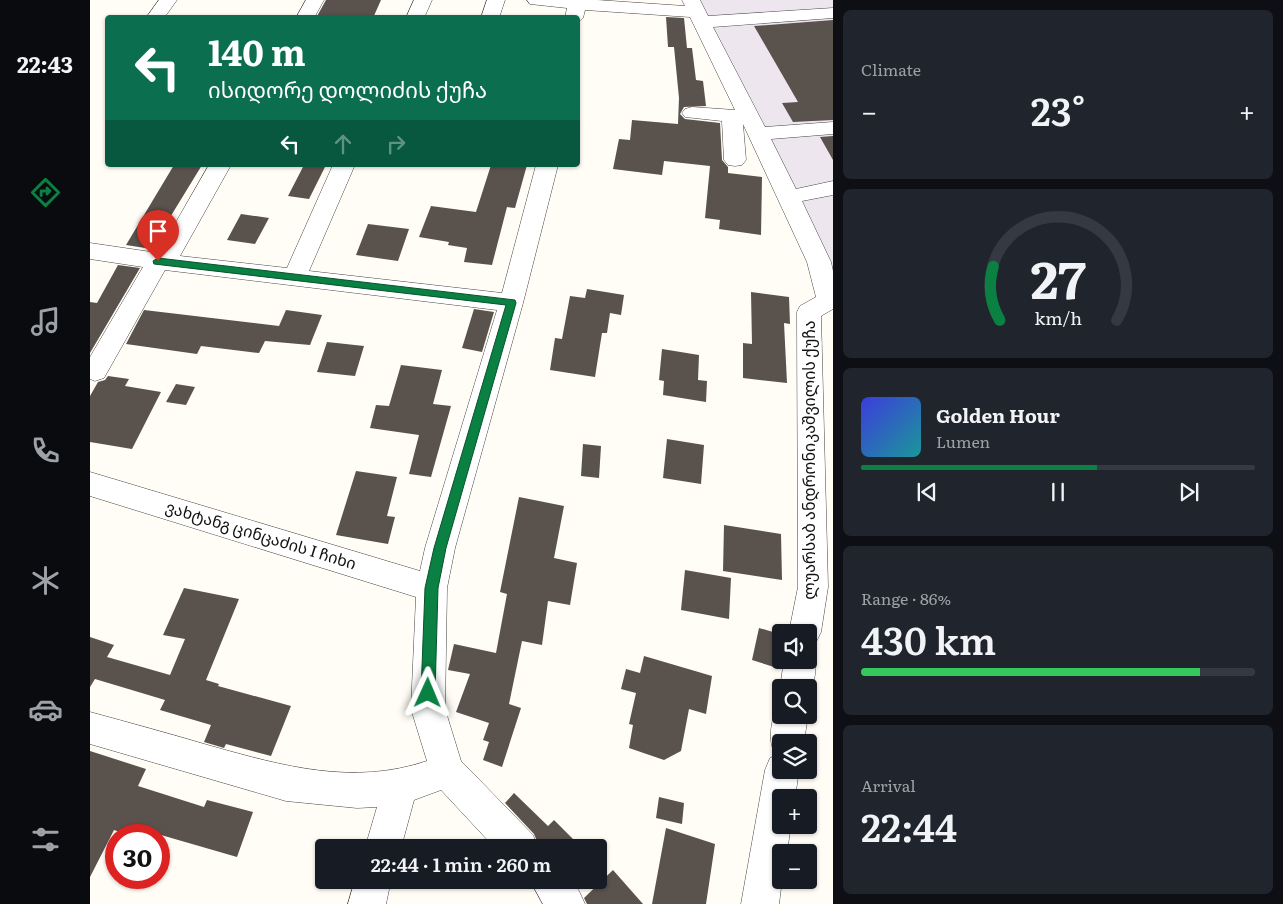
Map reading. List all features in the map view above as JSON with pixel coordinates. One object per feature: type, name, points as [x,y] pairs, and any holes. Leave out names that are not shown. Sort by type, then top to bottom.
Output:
[{"type":"street","points":[[157,15],[168,0]]},
{"type":"street","points":[[307,15],[315,0]]},
{"type":"street","points":[[416,15],[423,0]]},
{"type":"street","points":[[491,15],[496,0]]},
{"type":"street","points":[[536,0],[575,11],[833,13]]},
{"type":"street","name":"ლუარსაბ ანდრონიკაშვილის ქუჩა","points":[[697,11],[746,122],[826,262],[831,302],[809,312],[823,592],[809,624]]},
{"type":"street","points":[[692,113],[746,122],[833,128]]},
{"type":"street","points":[[735,160],[746,122]]},
{"type":"street","points":[[95,370],[219,167]]},
{"type":"street","points":[[295,277],[343,167]]},
{"type":"street","points":[[511,839],[447,771],[428,709],[432,588],[440,548],[511,303],[546,167]]},
{"type":"street","points":[[788,197],[833,188]]},
{"type":"street","points":[[90,251],[162,262],[511,303]]},
{"type":"street","name":"ვახტანგ ცინცაძის I ჩიხი","points":[[90,484],[432,588]]},
{"type":"street","points":[[90,728],[286,784],[357,791],[400,787],[447,771]]},
{"type":"street","points":[[760,904],[781,779]]},
{"type":"street","points":[[386,839],[400,787]]},
{"type":"street","points":[[366,904],[371,889]]},
{"type":"street","points":[[555,889],[566,904]]},
{"type":"shaded area","points":[[693,0],[833,0],[833,287]]},
{"type":"building","points":[[326,0],[381,0],[374,15],[318,15]]},
{"type":"building","points":[[666,17],[684,18],[687,48],[692,48],[696,80],[703,81],[706,106],[684,107],[680,114],[685,119],[720,123],[722,160],[728,167],[728,173],[762,177],[761,235],[719,229],[720,220],[705,218],[710,166],[664,161],[662,175],[613,169],[619,139],[630,140],[632,120],[678,124],[679,98],[674,47],[668,47]]},
{"type":"building","points":[[833,20],[833,120],[793,122],[782,103],[798,102],[754,26]]},
{"type":"building","points":[[833,136],[833,160],[820,137]]},
{"type":"building","points":[[173,167],[201,167],[169,219],[175,220],[158,250],[126,245]]},
{"type":"building","points":[[303,167],[325,167],[309,199],[288,196]]},
{"type":"building","points":[[490,167],[526,167],[515,208],[507,207],[492,265],[464,262],[467,248],[448,245],[449,242],[419,237],[431,206],[476,212]]},
{"type":"building","points":[[241,214],[269,218],[255,244],[227,240]]},
{"type":"building","points":[[368,224],[409,229],[398,261],[356,255]]},
{"type":"building","points":[[118,265],[140,268],[90,353],[90,302],[97,303]]},
{"type":"building","points":[[587,289],[624,295],[621,315],[610,313],[607,333],[602,333],[595,377],[550,370],[555,338],[562,339],[570,296],[585,298]]},
{"type":"building","points":[[751,292],[789,297],[790,324],[784,323],[787,383],[743,378],[743,343],[752,344]]},
{"type":"building","points":[[474,309],[494,312],[482,352],[462,348]]},
{"type":"building","points":[[144,310],[279,326],[286,310],[322,315],[310,345],[265,341],[259,353],[201,346],[197,354],[126,344]]},
{"type":"building","points":[[327,342],[364,346],[355,376],[317,372]]},
{"type":"building","points":[[662,349],[699,355],[698,380],[707,381],[706,402],[663,395],[664,381],[659,380]]},
{"type":"building","points":[[401,365],[442,370],[433,404],[451,406],[431,477],[409,474],[419,435],[370,428],[376,405],[389,406]]},
{"type":"building","points":[[108,376],[129,379],[125,386],[161,392],[132,449],[90,442],[90,396],[98,382],[105,380]]},
{"type":"building","points":[[176,384],[195,387],[186,405],[166,402]]},
{"type":"building","points":[[667,439],[704,445],[701,484],[663,478]]},
{"type":"building","points":[[583,444],[601,446],[599,478],[581,476]]},
{"type":"building","points":[[356,471],[397,477],[387,516],[395,517],[388,544],[336,535]]},
{"type":"building","points":[[519,497],[564,506],[554,558],[577,563],[570,605],[548,601],[542,645],[522,641],[509,704],[521,708],[502,767],[483,760],[489,742],[483,740],[489,723],[456,712],[470,674],[448,670],[454,644],[496,653],[507,594],[500,592]]},
{"type":"building","points":[[724,525],[781,534],[782,580],[723,571]]},
{"type":"building","points":[[685,570],[731,578],[729,619],[681,610]]},
{"type":"building","points":[[184,588],[239,599],[206,680],[219,684],[218,686],[291,706],[271,756],[226,744],[224,748],[204,742],[211,725],[160,710],[165,700],[95,679],[90,687],[90,637],[114,645],[107,657],[170,675],[185,639],[163,635]]},
{"type":"building","points":[[759,628],[772,632],[772,666],[752,660]]},
{"type":"building","points":[[644,656],[712,676],[706,714],[689,709],[681,751],[664,760],[629,748],[633,725],[629,724],[636,693],[621,689],[626,669],[640,673]]},
{"type":"building","points":[[90,751],[146,769],[138,786],[204,807],[207,800],[253,812],[237,857],[170,838],[170,824],[105,824],[105,848],[90,877]]},
{"type":"building","points":[[514,793],[548,826],[554,820],[573,839],[536,839],[534,834],[505,803]]},
{"type":"building","points":[[659,797],[684,803],[682,824],[656,818]]},
{"type":"building","points":[[666,828],[715,844],[706,904],[652,904]]},
{"type":"building","points":[[613,870],[643,904],[587,904],[584,898],[593,889],[607,889],[607,876]]},
{"type":"route","points":[[158,261],[511,303],[440,548],[432,588],[428,693]]}]
